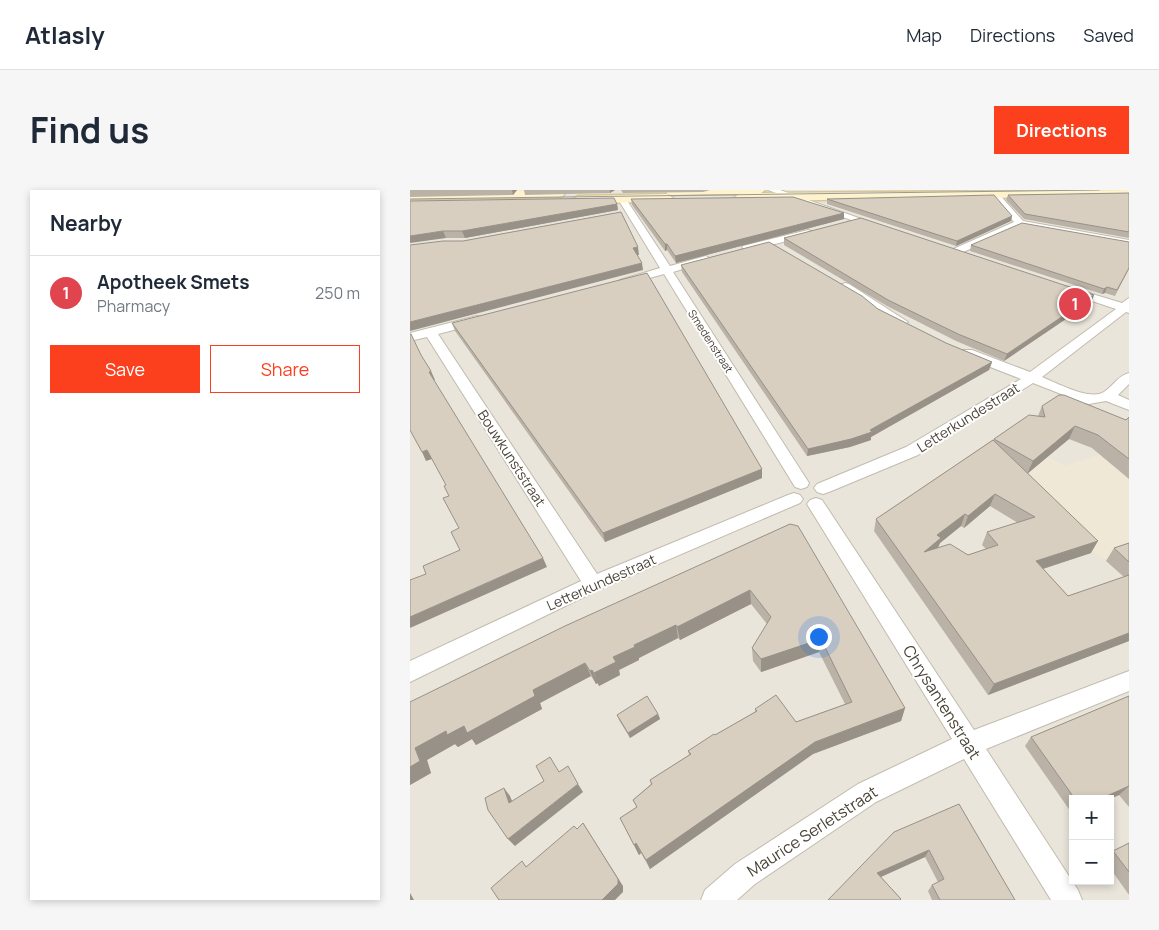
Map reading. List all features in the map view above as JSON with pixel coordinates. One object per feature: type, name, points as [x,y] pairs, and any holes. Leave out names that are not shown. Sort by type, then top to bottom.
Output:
[{"type":"main road","points":[[410,195],[777,190]]},
{"type":"main road","points":[[410,202],[1129,192]]},
{"type":"street","points":[[772,190],[893,232]]},
{"type":"street","points":[[994,194],[1020,223]]},
{"type":"street","points":[[817,206],[817,201],[828,196]]},
{"type":"street","name":"Smedenstraat","points":[[622,199],[625,214],[666,271],[809,493]]},
{"type":"street","points":[[840,224],[858,220]]},
{"type":"street","points":[[973,258],[951,251],[1020,223],[1129,243]]},
{"type":"street","points":[[736,251],[823,229]]},
{"type":"street","points":[[770,243],[785,252]]},
{"type":"street","points":[[610,286],[718,256]]},
{"type":"street","points":[[834,280],[882,311],[916,329]]},
{"type":"street","points":[[1054,285],[1127,306]]},
{"type":"street","name":"Letterkundestraat","points":[[410,672],[593,584],[912,451],[1030,379],[1127,306]]},
{"type":"street","points":[[410,336],[487,318]]},
{"type":"street","name":"Bouwkunststraat","points":[[430,332],[593,584]]},
{"type":"street","points":[[958,350],[1030,379]]},
{"type":"street","points":[[1129,377],[1108,396],[1129,406]]},
{"type":"street","name":"Letterkundestraat","points":[[1030,379],[1089,400],[1108,396]]},
{"type":"street","name":"Chrysantenstraat","points":[[809,493],[1068,900]]},
{"type":"street","name":"Maurice Serletstraat","points":[[715,900],[745,874],[867,793],[969,744],[1129,680]]},
{"type":"shaded area","points":[[410,190],[1129,190],[1129,900],[410,900]]},
{"type":"shaded area","points":[[1007,434],[1065,466],[1126,446],[1129,448],[1129,553],[1107,560],[1094,553],[1061,520],[1027,530],[939,473]]},
{"type":"building","points":[[1129,193],[1129,232],[1025,214],[1008,195]]},
{"type":"building","points":[[994,195],[1012,216],[957,241],[827,199]]},
{"type":"building","points":[[793,197],[844,213],[675,256],[631,199]]},
{"type":"building","points":[[614,198],[617,204],[462,231],[443,231],[410,236],[410,201]]},
{"type":"building","points":[[621,212],[638,247],[633,248],[642,263],[410,322],[410,245],[443,241],[463,241]]},
{"type":"building","points":[[861,218],[1094,295],[1007,354],[958,334],[888,300],[784,238]]},
{"type":"building","points":[[1022,223],[1129,242],[1129,268],[1117,290],[1107,287],[1104,289],[971,245]]},
{"type":"building","points":[[769,242],[862,296],[878,309],[946,343],[992,362],[870,430],[872,432],[808,449],[681,265]]},
{"type":"building","points":[[647,273],[762,469],[603,533],[452,323]]},
{"type":"building","points":[[410,334],[431,371],[429,372],[543,558],[410,617],[410,580],[426,574],[423,566],[460,550],[451,532],[459,528],[443,498],[449,496],[444,486],[446,485],[427,450],[422,452],[410,430]]},
{"type":"building","points":[[1059,395],[1064,395],[1126,420],[1129,417],[1129,459],[1098,435],[1075,426],[1033,461],[994,439],[1029,415],[1045,417],[1042,406]]},
{"type":"building","points":[[993,440],[1098,541],[1036,561],[1068,596],[1129,575],[1129,633],[994,684],[876,519]],"holes":[[[995,494],[1035,517],[987,532],[998,545],[968,555],[950,544],[924,552],[941,538],[937,535],[965,514],[968,516]]]},
{"type":"building","points":[[790,524],[798,526],[905,708],[815,742],[646,860],[636,843],[634,845],[620,818],[637,807],[633,800],[652,784],[650,780],[691,754],[688,751],[714,734],[757,711],[755,709],[776,695],[796,722],[852,702],[821,639],[761,659],[752,648],[771,617],[750,590],[677,627],[676,625],[634,645],[635,647],[613,657],[616,662],[594,673],[592,670],[590,671],[585,663],[533,690],[535,696],[467,733],[464,726],[447,735],[446,731],[415,748],[420,761],[410,767],[410,702],[565,626]]},
{"type":"building","points":[[1129,543],[1129,562],[1114,548]]},
{"type":"building","points":[[647,696],[658,714],[628,733],[617,715]]},
{"type":"building","points":[[1129,696],[1129,786],[1109,795],[1072,795],[1031,737]]},
{"type":"building","points":[[550,757],[559,772],[568,766],[578,784],[508,839],[488,810],[485,798],[504,788],[509,803],[544,781],[536,766]]},
{"type":"building","points":[[959,804],[1015,900],[940,900],[932,885],[944,879],[929,850],[877,873],[900,900],[828,900],[894,832]]},
{"type":"building","points":[[583,823],[618,879],[618,884],[602,900],[499,900],[491,888],[522,861],[526,867],[574,826],[577,829]]},
{"type":"building","points":[[1129,843],[1129,872],[1114,852],[1114,850]]},
{"type":"tram line","points":[[410,199],[1099,190]]},
{"type":"place","name":"Apotheek Smets","points":[[1075,304]]}]
